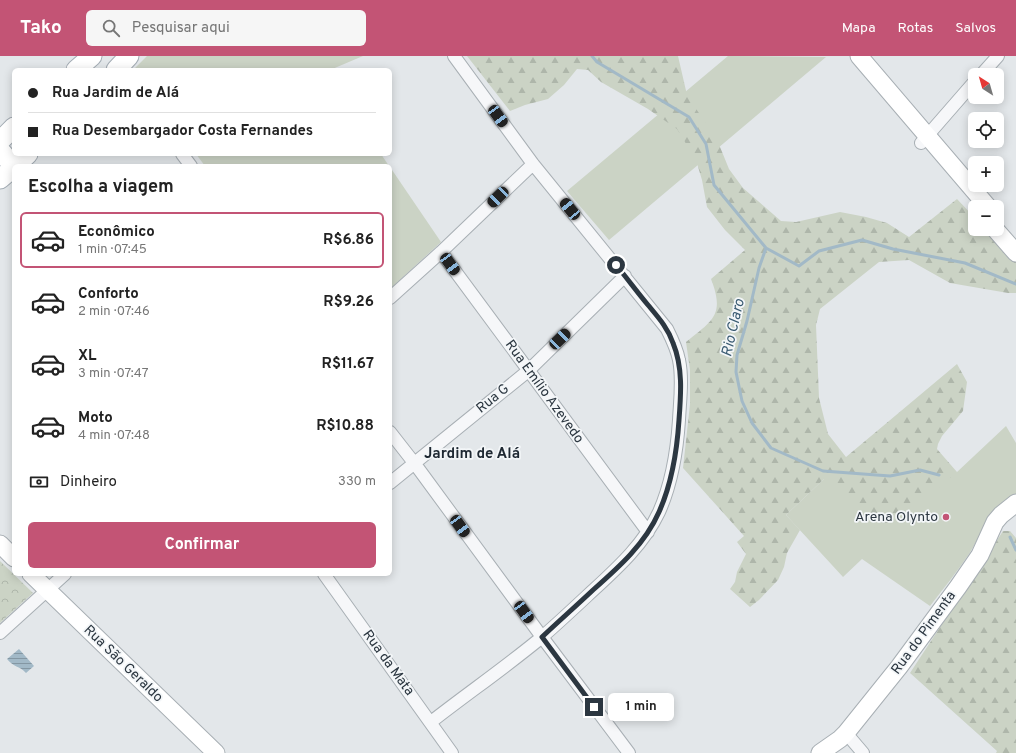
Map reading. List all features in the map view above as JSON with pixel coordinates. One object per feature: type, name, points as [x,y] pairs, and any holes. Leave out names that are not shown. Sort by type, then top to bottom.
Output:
[{"type":"main road","points":[[78,68],[92,56]]},
{"type":"main road","points":[[92,68],[104,56]]},
{"type":"main road","points":[[0,179],[8,157],[12,137]]},
{"type":"street","points":[[431,722],[542,637],[616,569],[633,552],[648,532],[659,512],[674,462],[678,435],[681,380],[679,359],[667,329],[533,164],[454,56]]},
{"type":"street","points":[[849,56],[981,200]]},
{"type":"street","points":[[859,56],[971,200]]},
{"type":"street","points":[[987,68],[998,56]]},
{"type":"street","points":[[924,139],[968,89]]},
{"type":"street","points":[[392,296],[441,252],[533,164]]},
{"type":"street","points":[[1004,226],[1016,240]]},
{"type":"street","points":[[1001,236],[1016,253]]},
{"type":"street","name":"Rua Emílio Azevedo","points":[[441,252],[648,532]]},
{"type":"street","name":"Rua G","points":[[392,481],[528,371],[625,276]]},
{"type":"street","points":[[392,435],[629,753]]},
{"type":"street","name":"Rua do Pimenta","points":[[820,753],[846,733],[899,667],[980,555],[995,522],[1016,503]]},
{"type":"street","points":[[0,544],[12,556]]},
{"type":"street","name":"Rua São Geraldo","points":[[33,576],[216,753]]},
{"type":"street","points":[[0,633],[63,576]]},
{"type":"street","name":"Rua da Mata","points":[[325,576],[452,753]]},
{"type":"street","points":[[846,733],[863,753]]},
{"type":"green space","points":[[147,56],[363,56],[335,68],[135,68]]},
{"type":"green space","points":[[467,56],[678,56],[687,95],[718,142],[729,169],[743,188],[781,221],[796,222],[840,212],[887,223],[909,237],[957,199],[968,211],[968,236],[992,236],[1016,262],[1016,293],[950,283],[909,260],[879,262],[820,309],[816,325],[819,398],[828,434],[846,457],[957,364],[967,382],[963,411],[942,436],[937,449],[957,472],[883,535],[824,479],[786,515],[800,530],[787,553],[784,567],[778,580],[759,600],[750,607],[730,589],[735,582],[737,572],[746,554],[737,542],[744,536],[683,468],[690,404],[690,370],[686,342],[703,328],[714,316],[717,301],[711,279],[745,250],[725,230],[707,207],[702,180],[696,160],[677,129],[648,109],[601,82],[588,70],[577,69],[564,85],[548,99],[525,105],[510,111]]},
{"type":"green space","points":[[728,56],[826,57],[609,240],[567,191]]},
{"type":"green space","points":[[198,156],[382,156],[388,164],[204,164]]},
{"type":"green space","points":[[392,170],[441,242],[392,287]]},
{"type":"green space","name":"Arena Olynto","points":[[1006,426],[1016,443],[1016,495],[992,513],[969,554],[930,606],[862,559],[843,577],[786,515],[824,479],[957,472]]},
{"type":"green space","points":[[1003,531],[1010,531],[1016,538],[1016,753],[996,753],[997,751],[910,673]]},
{"type":"green space","points":[[0,561],[12,573],[12,576],[15,576],[33,593],[0,623]]},
{"type":"water","points":[[19,649],[34,666],[26,673],[7,659]]},
{"type":"waterway","name":"Rio Claro","points":[[592,56],[597,62],[689,117],[706,144],[714,185],[766,248],[799,266],[819,251],[862,240],[893,249],[965,263],[1016,284]]},
{"type":"waterway","name":"Rio Claro","points":[[766,248],[759,268],[747,321],[737,355],[736,372],[742,401],[752,423],[771,448],[823,471],[890,476],[920,470],[939,475]]},
{"type":"waterway","points":[[1010,537],[1016,550]]},
{"type":"place","name":"Arena Olynto","points":[[946,517]]},
{"type":"district","name":"Jardim de Alá","points":[[472,454]]},
{"type":"route","points":[[594,707],[542,637],[616,569],[633,552],[648,532],[659,512],[674,462],[680,405],[681,380],[679,359],[673,342],[667,329],[616,265]]}]
